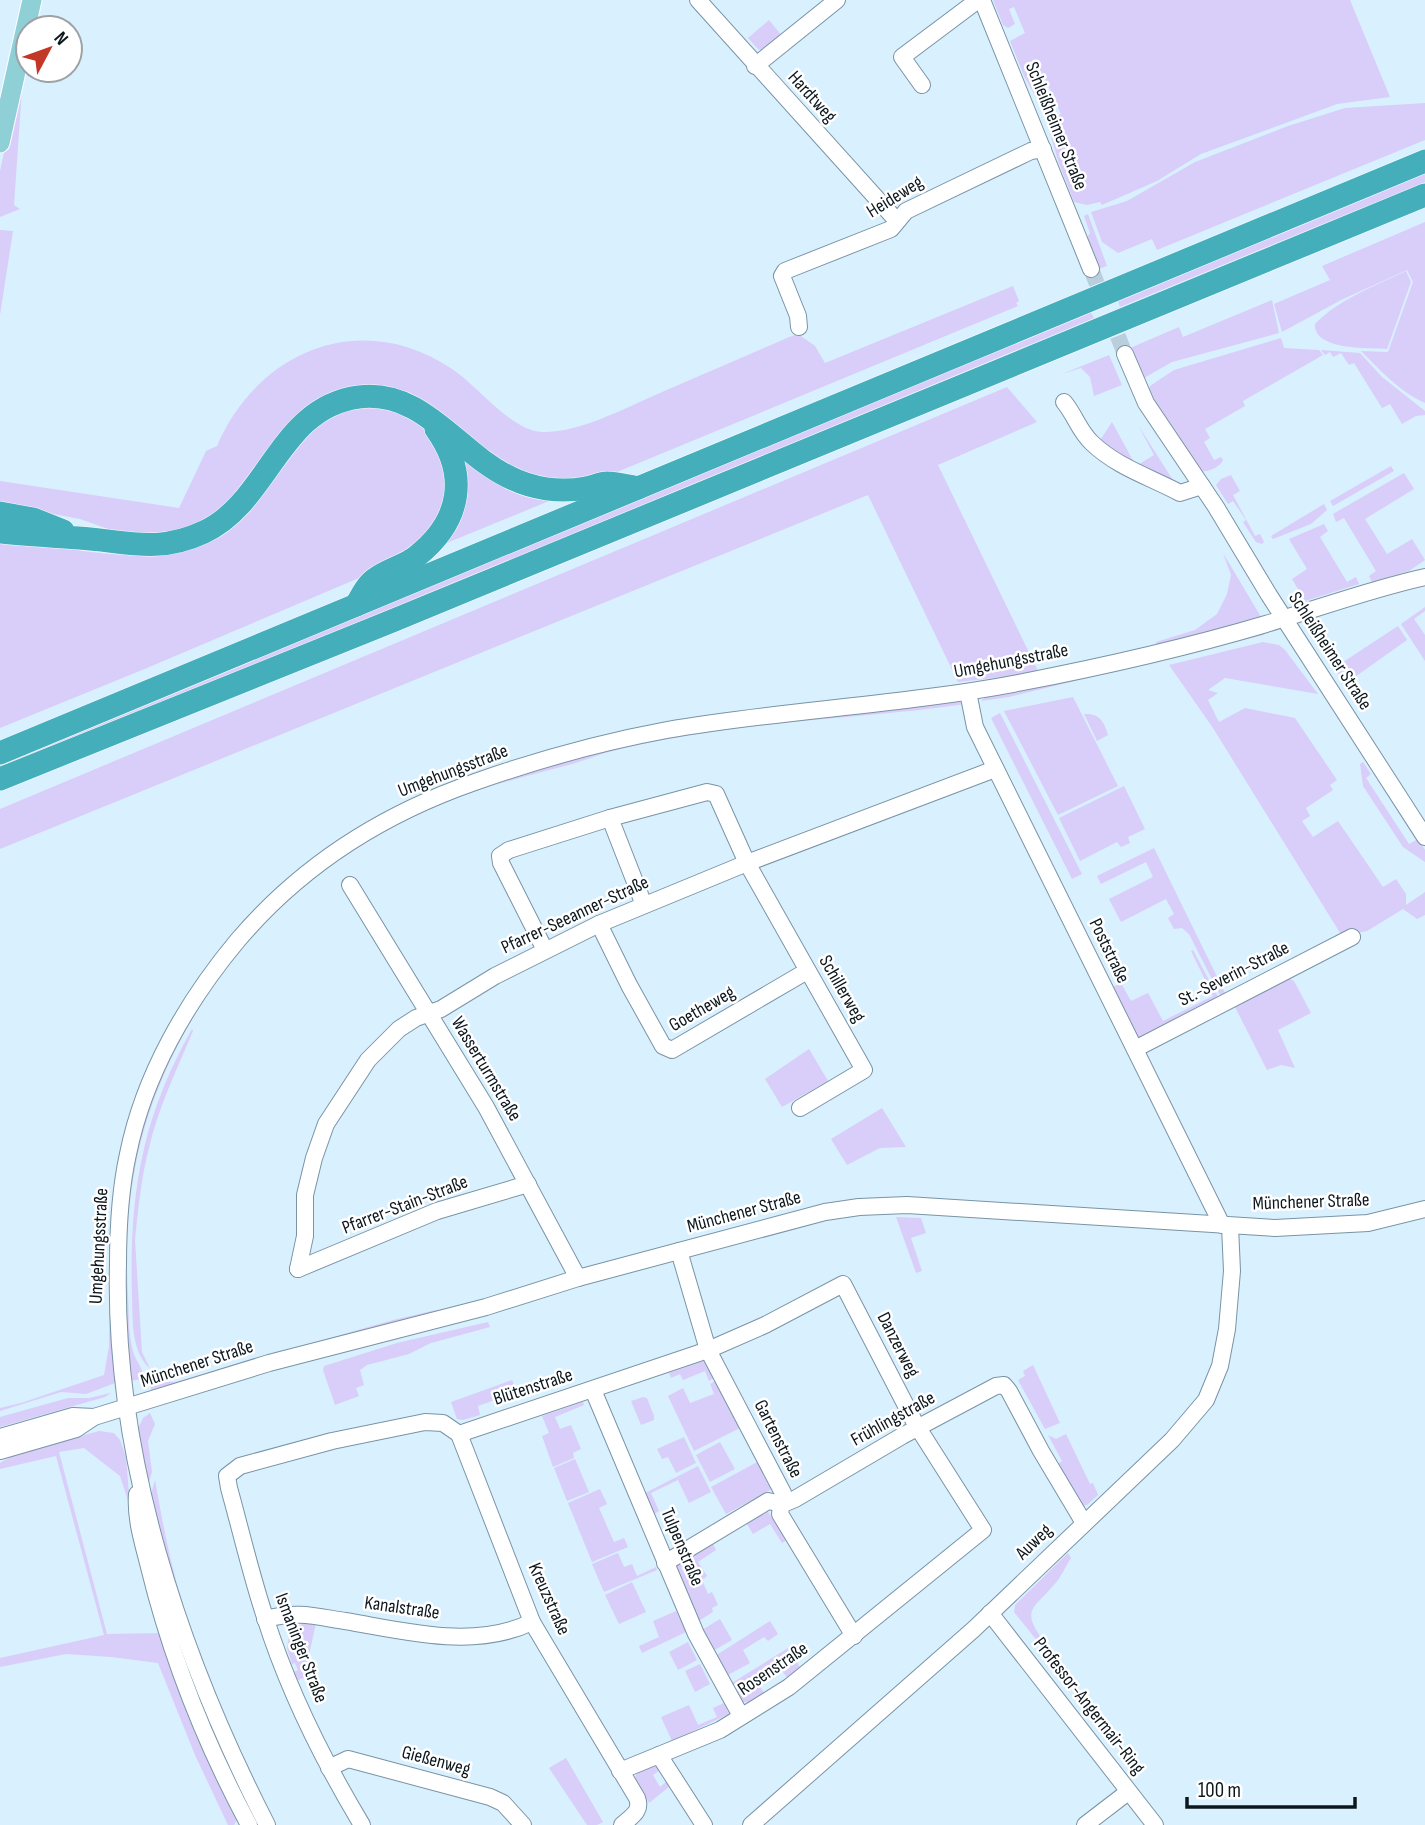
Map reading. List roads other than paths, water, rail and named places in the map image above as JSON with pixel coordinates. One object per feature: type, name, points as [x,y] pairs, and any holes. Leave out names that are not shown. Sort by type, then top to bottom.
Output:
[{"type":"highway","points":[[0,753],[641,488],[940,360],[1425,161]]},
{"type":"highway","points":[[0,779],[482,585],[1425,195]]},
{"type":"highway","points":[[0,532],[82,538],[119,544],[165,544],[206,532],[227,517],[246,497],[292,434],[316,413],[340,400],[361,396],[383,397],[426,415],[495,470],[530,486],[552,490],[584,488],[605,483],[641,488]]},
{"type":"highway","points":[[356,605],[373,580],[415,559],[439,538],[450,517],[456,498],[453,460],[445,442],[426,415]]},
{"type":"highway","points":[[0,513],[33,519],[82,538]]},
{"type":"main road","points":[[0,82],[19,0]]},
{"type":"main road","points":[[0,143],[32,0]]},
{"type":"street","name":"Hardtweg","points":[[698,0],[897,220]]},
{"type":"street","points":[[755,66],[837,0]]},
{"type":"street","points":[[922,85],[902,57],[980,0]]},
{"type":"street","name":"Schleißheimer Straße","points":[[980,0],[1090,269]]},
{"type":"street","name":"Heideweg","points":[[799,327],[798,316],[782,276],[785,271],[891,229],[906,211],[926,200],[1031,151],[1043,149]]},
{"type":"street","name":"Schleißheimer Straße","points":[[1125,354],[1146,403],[1202,486],[1425,836]]},
{"type":"street","points":[[1063,402],[1084,435],[1107,456],[1180,493],[1202,486]]},
{"type":"street","name":"Umgehungsstraße","points":[[249,1825],[192,1704],[138,1481],[126,1408],[116,1317],[118,1237],[124,1175],[137,1118],[165,1052],[212,971],[279,896],[320,862],[364,832],[410,808],[472,782],[591,746],[670,730],[968,692],[1111,662],[1284,618],[1425,577]]},
{"type":"street","name":"Poststraße","points":[[968,692],[975,727],[995,769],[1226,1226]]},
{"type":"street","name":"Pfarrer-Seeanner-Straße","points":[[298,1269],[305,1236],[306,1195],[314,1158],[326,1124],[353,1080],[382,1044],[416,1018],[429,1014],[545,950],[644,905],[995,769]]},
{"type":"street","name":"Schillerweg","points":[[610,818],[708,792],[716,794],[747,863],[864,1070],[800,1108]]},
{"type":"street","points":[[545,950],[501,863],[500,856],[509,850],[610,818],[644,905]]},
{"type":"street","name":"Wasserturmstraße","points":[[350,885],[528,1184],[578,1278]]},
{"type":"street","name":"Goetheweg","points":[[599,925],[663,1046],[672,1050],[807,971]]},
{"type":"street","name":"St.-Severin-Straße","points":[[1135,1049],[1352,937]]},
{"type":"street","name":"Pfarrer-Stain-Straße","points":[[298,1269],[437,1211],[528,1184]]},
{"type":"street","name":"Münchener Straße","points":[[0,1451],[76,1429],[94,1417],[269,1363],[486,1307],[578,1278],[825,1212],[907,1205],[1275,1228],[1331,1226],[1387,1219],[1425,1209]]},
{"type":"street","name":"Auweg","points":[[751,1825],[990,1613],[1172,1440],[1206,1400],[1220,1366],[1227,1329],[1232,1271],[1226,1226]]},
{"type":"street","points":[[305,1236],[325,1259]]},
{"type":"street","name":"Gartenstraße","points":[[679,1251],[708,1350],[782,1493],[780,1514],[854,1636]]},
{"type":"street","name":"Blütenstraße","points":[[459,1434],[708,1350],[765,1325],[844,1284]]},
{"type":"street","name":"Danzerweg","points":[[844,1284],[919,1428],[983,1530]]},
{"type":"street","name":"Frühlingstraße","points":[[665,1563],[768,1501],[783,1504],[996,1386],[1003,1385],[1009,1391],[1084,1523]]},
{"type":"street","name":"Tulpenstraße","points":[[593,1390],[696,1634],[741,1716]]},
{"type":"street","name":"Münchener Straße","points":[[0,1437],[73,1416],[94,1417]]},
{"type":"street","name":"Ismaninger Straße","points":[[362,1825],[329,1768],[289,1685],[265,1619],[228,1476],[240,1466],[319,1444],[425,1422],[443,1423],[459,1434]]},
{"type":"street","name":"Kreuzstraße","points":[[459,1434],[532,1622],[620,1771]]},
{"type":"street","name":"Rosenstraße","points":[[620,1771],[720,1730],[789,1687],[983,1530]]},
{"type":"street","name":"Kanalstraße","points":[[265,1619],[293,1613],[434,1636],[461,1637],[507,1631],[532,1622]]},
{"type":"street","name":"Professor-Angermair-Ring","points":[[990,1613],[1155,1825]]},
{"type":"street","name":"Umgehungsstraße","points":[[177,1638],[267,1825]]},
{"type":"street","points":[[659,1755],[704,1825]]},
{"type":"street","name":"Gießenweg","points":[[329,1768],[348,1759],[477,1794],[503,1803],[523,1825]]},
{"type":"street","points":[[620,1771],[640,1805],[638,1811],[622,1825]]},
{"type":"street","points":[[1085,1825],[1128,1792]]},
{"type":"tunnel","points":[[1091,269],[1125,354]]}]
